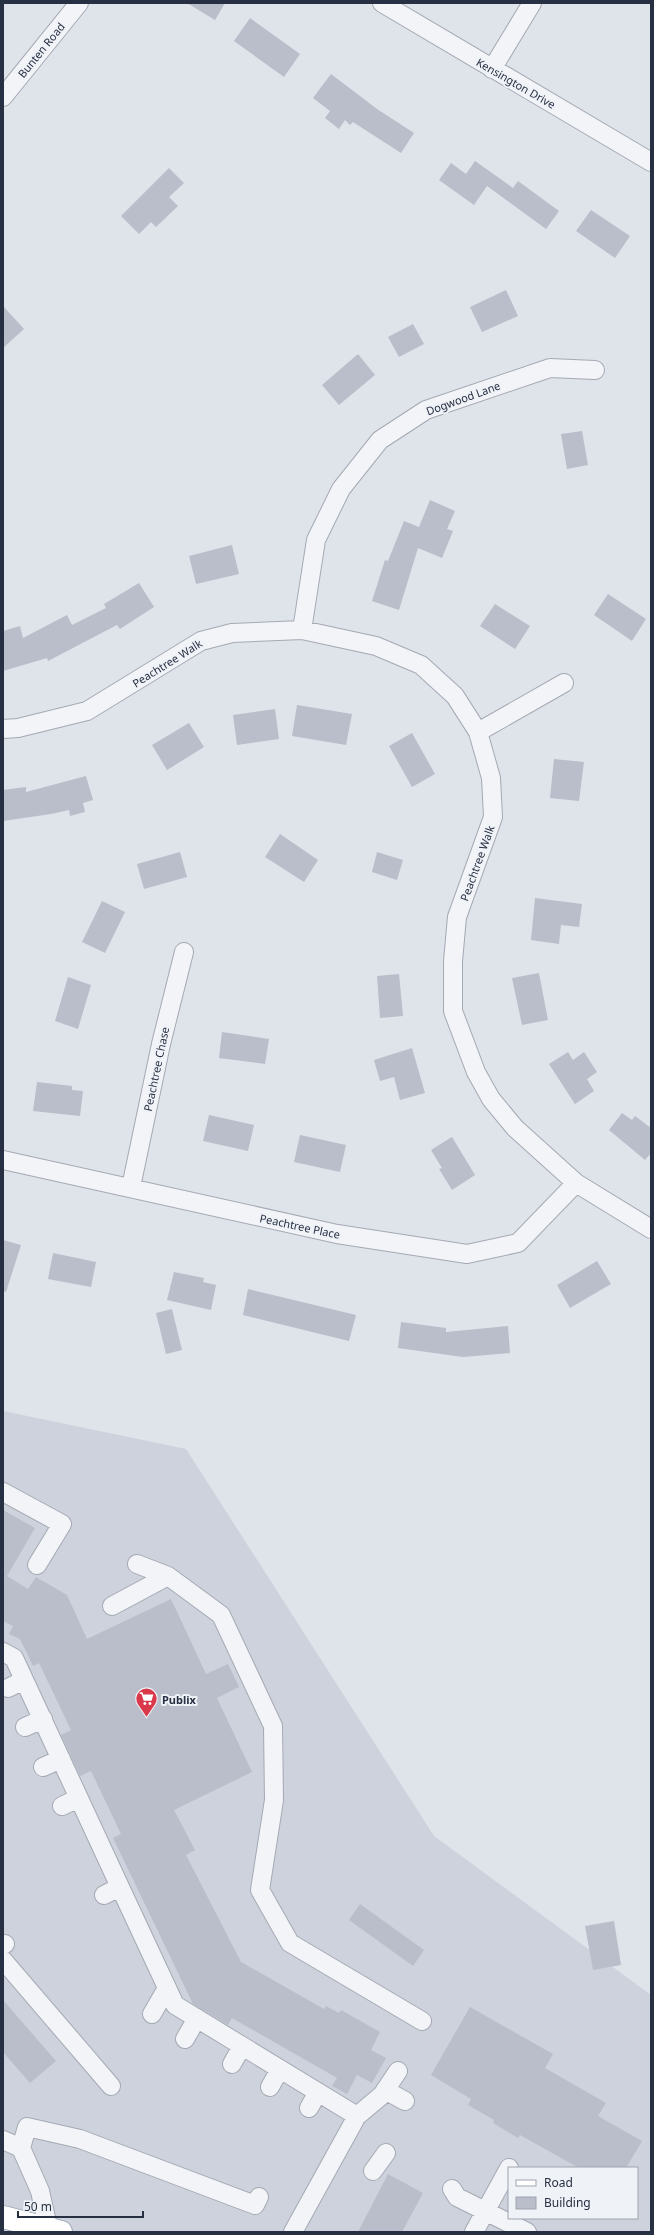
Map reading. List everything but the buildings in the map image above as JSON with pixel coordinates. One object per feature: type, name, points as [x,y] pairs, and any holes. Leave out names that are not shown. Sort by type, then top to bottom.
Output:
[{"type":"main road","points":[[3,2217],[54,2230]]},
{"type":"street","name":"Bunten Road","points":[[3,97],[79,3]]},
{"type":"street","name":"Kensington Drive","points":[[382,3],[651,162]]},
{"type":"street","points":[[492,69],[532,3]]},
{"type":"street","name":"Dogwood Lane","points":[[302,630],[316,540],[341,489],[380,440],[426,410],[550,368],[595,370]]},
{"type":"street","name":"Peachtree Walk","points":[[3,729],[18,728],[87,711],[201,641],[232,633],[302,630],[376,646],[421,665],[455,696],[478,732],[491,778],[493,817],[457,917],[452,961],[453,1012],[476,1072],[491,1099],[515,1128],[576,1183],[651,1229]]},
{"type":"street","points":[[478,732],[564,683]]},
{"type":"street","name":"Peachtree Chase","points":[[131,1187],[161,1044],[184,952]]},
{"type":"street","name":"Peachtree Place","points":[[3,1160],[131,1187],[193,1203],[337,1234],[467,1254],[518,1243],[576,1183]]},
{"type":"street","points":[[3,1492],[62,1524],[37,1565]]},
{"type":"street","points":[[137,1564],[168,1576],[221,1615],[273,1726],[274,1800],[260,1890],[290,1943],[422,2021]]},
{"type":"street","points":[[112,1606],[168,1576]]},
{"type":"street","points":[[3,1652],[14,1658],[79,1798],[92,1845],[120,1887],[134,1936],[157,1980],[175,2005],[357,2116]]},
{"type":"street","points":[[8,1688],[24,1680]]},
{"type":"street","points":[[26,1727],[43,1719]]},
{"type":"street","points":[[44,1767],[61,1759]]},
{"type":"street","points":[[62,1806],[79,1798]]},
{"type":"street","points":[[104,1895],[120,1887]]},
{"type":"street","points":[[4,1950],[64,2020],[111,2086]]},
{"type":"street","points":[[152,2014],[157,1980]]},
{"type":"street","points":[[185,2039],[197,2018]]},
{"type":"street","points":[[232,2064],[242,2046]]},
{"type":"street","points":[[270,2087],[280,2069]]},
{"type":"street","points":[[297,2230],[357,2116],[385,2090],[398,2071]]},
{"type":"street","points":[[385,2090],[404,2101]]},
{"type":"street","points":[[309,2108],[318,2092]]},
{"type":"street","points":[[54,2230],[40,2191],[21,2148],[27,2127],[83,2134],[174,2166],[214,2183],[254,2205],[259,2197]]},
{"type":"street","points":[[3,2140],[21,2148]]},
{"type":"street","points":[[373,2171],[386,2153]]},
{"type":"street","points":[[474,2232],[508,2170]]},
{"type":"street","points":[[452,2197],[523,2231]]},
{"type":"shaded area","points":[[3,1411],[186,1449],[434,1836],[651,1995],[651,2232],[3,2232]]},
{"type":"place","name":"Publix","points":[[146,1718]]}]
